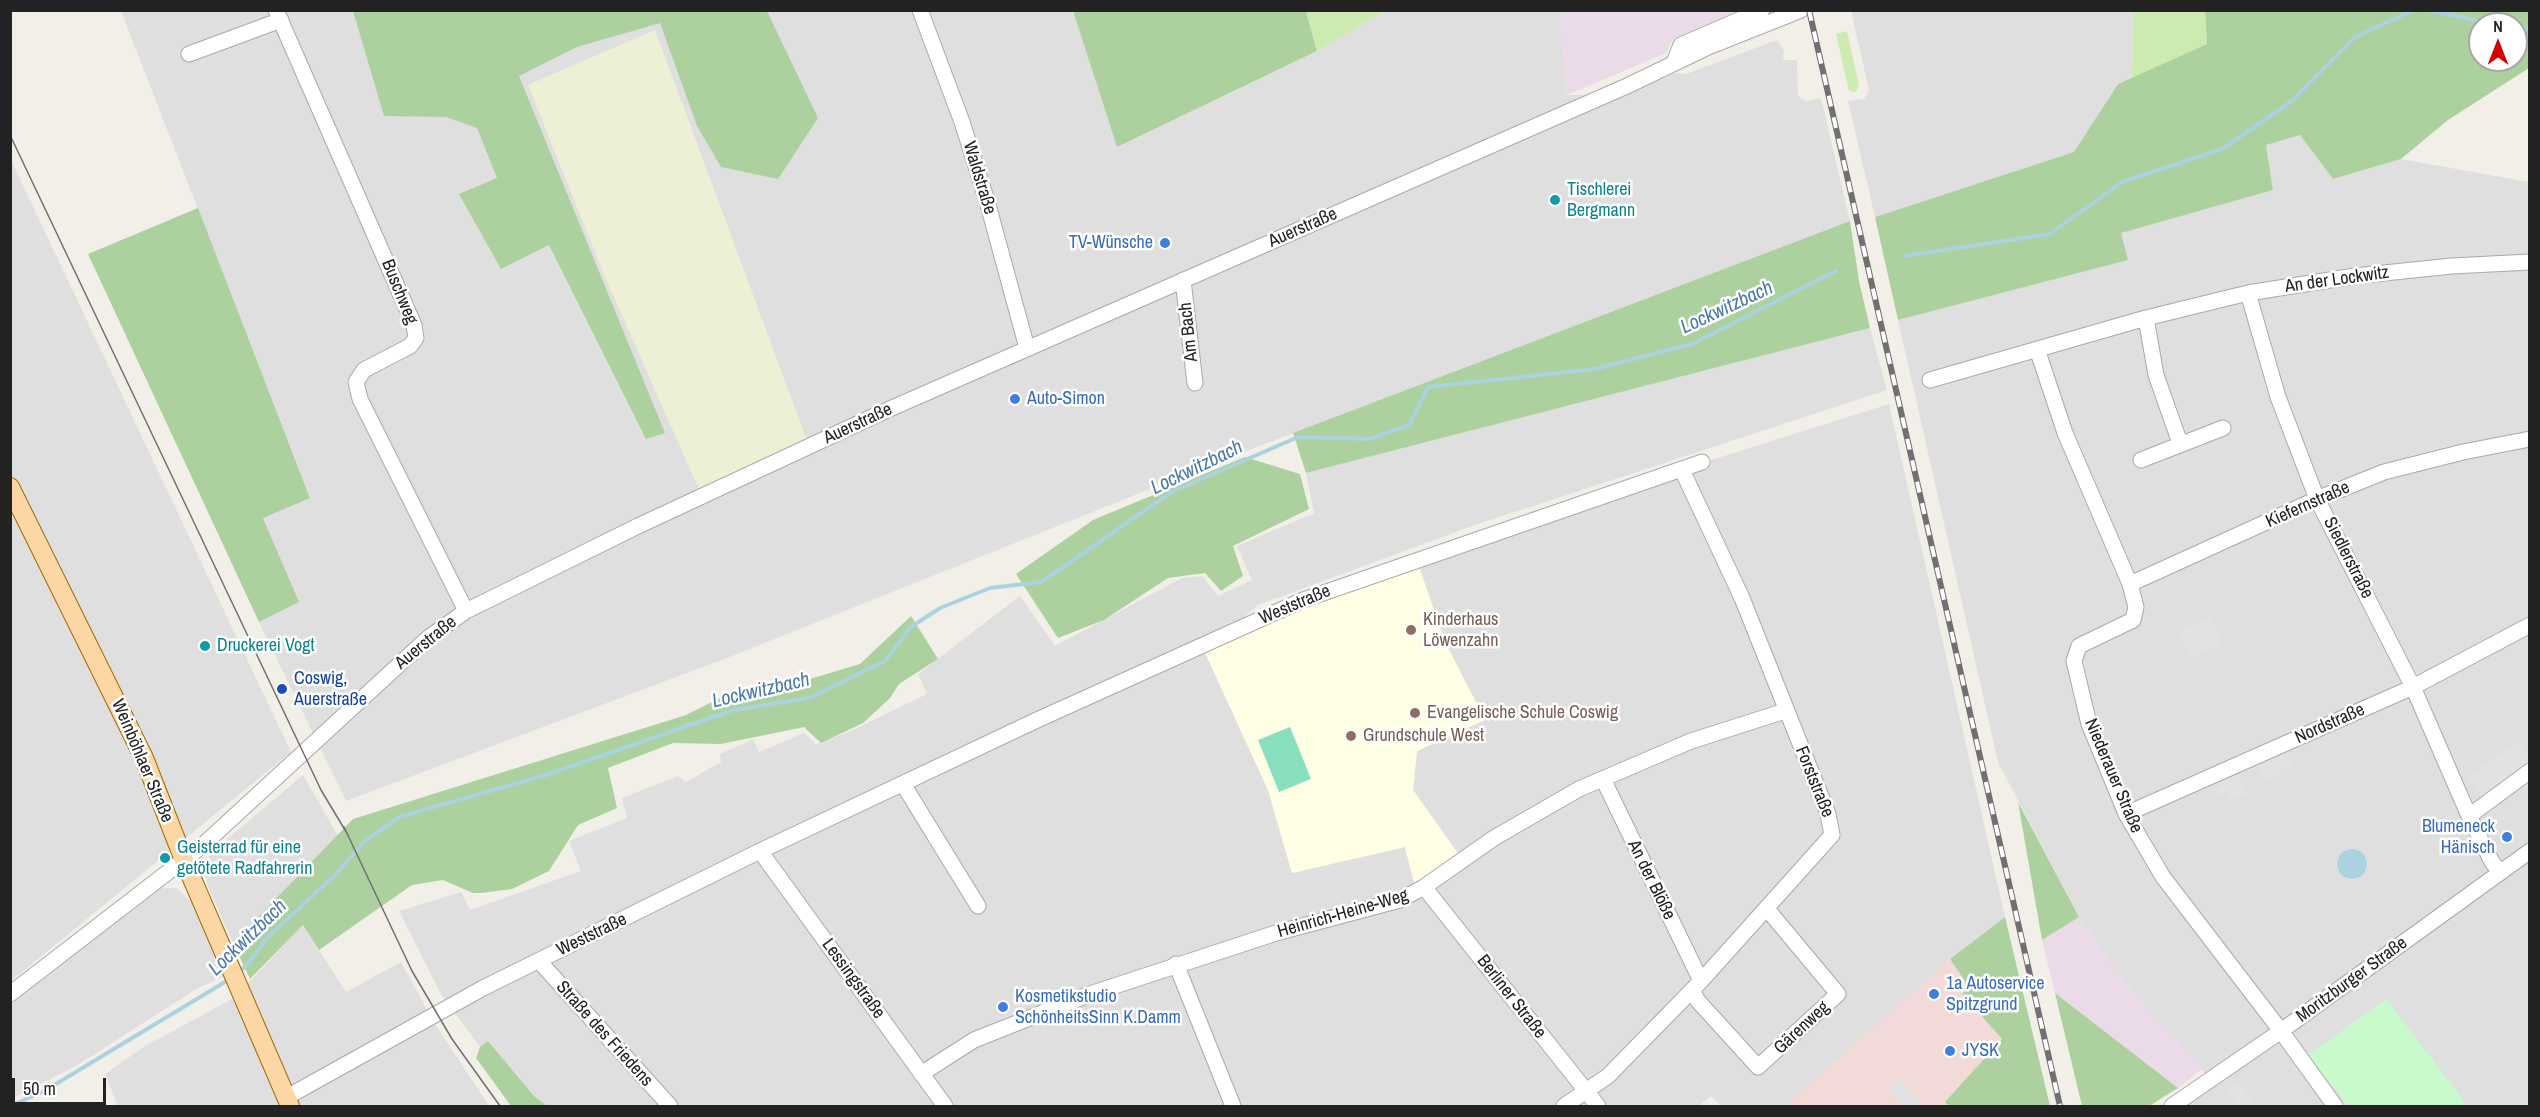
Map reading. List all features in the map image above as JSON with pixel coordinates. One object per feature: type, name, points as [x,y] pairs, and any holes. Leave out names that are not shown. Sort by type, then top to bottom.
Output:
[{"type":"main road","name":"Weinböhlaer Straße","points":[[10,487],[144,758],[184,860],[289,1102]]},
{"type":"street","name":"Waldstraße","points":[[920,10],[962,122],[987,201],[1027,348]]},
{"type":"street","points":[[1674,62],[1682,45],[1762,10]]},
{"type":"street","name":"Auerstraße","points":[[10,993],[184,860],[241,812],[428,638],[466,611],[734,481],[1027,348],[1627,86],[1674,62],[1801,10]]},
{"type":"street","points":[[189,54],[279,15]]},
{"type":"street","name":"Buschweg","points":[[279,15],[414,325],[416,338],[410,346],[364,370],[356,382],[360,399],[466,611]]},
{"type":"street","name":"An der Lockwitz","points":[[1930,380],[2146,318],[2248,293],[2355,276],[2452,266],[2529,262]]},
{"type":"street","name":"Am Bach","points":[[1184,280],[1195,383]]},
{"type":"street","name":"Siedlerstraße","points":[[2248,293],[2278,397],[2317,499],[2413,687],[2469,816],[2492,862],[2500,872]]},
{"type":"street","points":[[2146,318],[2156,375],[2180,443]]},
{"type":"street","name":"Niederauer Straße","points":[[2037,350],[2066,433],[2130,584],[2136,607],[2133,620],[2079,646],[2074,661],[2089,724],[2126,814],[2163,878],[2282,1031],[2335,1107]]},
{"type":"street","points":[[2141,460],[2223,428]]},
{"type":"street","name":"Kiefernstraße","points":[[2130,584],[2317,499],[2384,472],[2463,452],[2529,439]]},
{"type":"street","name":"Weststraße","points":[[289,1102],[483,988],[760,851],[1303,600],[1702,462]]},
{"type":"street","name":"Forststraße","points":[[1564,1107],[1588,1093],[1608,1076],[1767,909],[1832,835],[1828,814],[1727,564],[1682,470]]},
{"type":"street","name":"Nordstraße","points":[[2126,814],[2413,687],[2529,625]]},
{"type":"street","name":"Heinrich-Heine-Weg","points":[[921,1074],[961,1047],[1006,1025],[1176,964],[1400,900],[1424,887],[1494,838],[1547,806],[1691,741],[1785,711]]},
{"type":"street","points":[[2469,816],[2529,771]]},
{"type":"street","name":"An der Blöße","points":[[1603,779],[1696,985]]},
{"type":"street","points":[[903,784],[978,906]]},
{"type":"street","name":"Lessingstraße","points":[[760,851],[945,1107]]},
{"type":"street","name":"Moritzburger Straße","points":[[2172,1107],[2282,1031],[2529,851]]},
{"type":"street","name":"Berliner Straße","points":[[1424,887],[1598,1107]]},
{"type":"street","name":"Gärenweg","points":[[1696,985],[1698,1001],[1758,1067],[1802,1030],[1838,994],[1767,909]]},
{"type":"street","name":"Straße des Friedens","points":[[538,961],[670,1107]]},
{"type":"street","points":[[1176,964],[1233,1107]]},
{"type":"shaded area","points":[[121,11],[1073,11],[1117,147],[1317,51],[1386,11],[1560,11],[1567,95],[1627,95],[1675,73],[1686,74],[1777,40],[1784,51],[1783,60],[1797,60],[1798,96],[1806,101],[1821,98],[1850,221],[1210,465],[732,656],[346,801],[259,622],[298,602],[263,518],[310,497]]},
{"type":"shaded area","points":[[1560,11],[1750,11],[1672,41],[1666,53],[1567,95]]},
{"type":"shaded area","points":[[1851,11],[2133,11],[2132,78],[2118,84],[2074,152],[1875,217],[1848,101],[1864,99],[1869,90]]},
{"type":"shaded area","points":[[655,30],[809,446],[702,496],[605,277],[528,85]]},
{"type":"shaded area","points":[[2300,135],[2333,179],[2401,159],[2529,182],[2529,1106],[2184,1106],[2215,1084],[2120,977],[2079,917],[1998,762],[1898,320],[2127,260],[2120,233],[2273,190],[2266,145]]},
{"type":"shaded area","points":[[10,158],[291,752],[11,981],[10,981]]},
{"type":"shaded area","points":[[1870,328],[1887,390],[1475,525],[1258,605],[1204,651],[1268,790],[1292,873],[1405,847],[1414,884],[1459,855],[1413,790],[1417,751],[1484,719],[1445,642],[1418,564],[1683,469],[1889,404],[2005,917],[1950,959],[1785,1106],[1721,1106],[1711,1096],[1699,1106],[547,1106],[534,1096],[488,1041],[480,1047],[441,994],[399,911],[461,892],[470,910],[581,871],[569,841],[627,818],[622,798],[678,776],[686,782],[721,762],[720,754],[753,739],[759,752],[804,733],[816,744],[849,732],[927,694],[918,674],[1020,596],[1055,646],[1182,578],[1202,576],[1218,596],[1252,580],[1237,546],[1314,513],[1306,473]]},
{"type":"shaded area","points":[[1418,564],[1445,642],[1485,720],[1417,751],[1413,790],[1459,855],[1415,885],[1405,847],[1292,873],[1268,790],[1204,650]]},
{"type":"shaded area","points":[[2210,617],[2222,644],[2190,658],[2178,631]]},
{"type":"shaded area","points":[[2520,740],[2529,754],[2529,771],[2486,802],[2468,777]]},
{"type":"shaded area","points":[[2287,754],[2292,764],[2266,783],[2258,766]]},
{"type":"shaded area","points":[[303,775],[338,836],[233,943],[208,887],[205,874],[207,860],[212,852]]},
{"type":"shaded area","points":[[2239,775],[2247,793],[2229,801],[2225,792],[2216,796],[2214,790],[2221,787],[2219,781]]},
{"type":"shaded area","points":[[159,888],[177,888],[197,908],[224,976],[198,988],[76,1066],[11,1099],[11,1004]]},
{"type":"shaded area","points":[[2079,917],[2120,977],[2202,1069],[2178,1088],[2055,993],[2042,940]]},
{"type":"shaded area","points":[[303,925],[346,992],[401,962],[433,1021],[489,1106],[118,1106],[105,1074],[145,1046],[234,998]]},
{"type":"shaded area","points":[[1950,959],[1969,987],[1962,994],[2002,1039],[1946,1102],[1949,1106],[1785,1106]]},
{"type":"shaded area","points":[[1900,1079],[1924,1106],[1904,1106],[1888,1089]]},
{"type":"shaded area","points":[[2237,1081],[2257,1106],[2239,1106],[2225,1089]]},
{"type":"green space","points":[[1306,10],[1386,11],[1317,51]]},
{"type":"green space","points":[[353,11],[767,11],[818,118],[778,179],[721,167],[697,126],[660,23],[577,47],[519,76],[665,433],[646,439],[549,245],[501,269],[459,194],[497,178],[477,128],[446,117],[384,116]]},
{"type":"green space","points":[[1073,11],[1306,11],[1317,51],[1117,147]]},
{"type":"green space","points":[[2133,11],[2205,11],[2207,44],[2132,78]]},
{"type":"green space","points":[[2205,11],[2529,11],[2528,69],[2528,12],[2468,12],[2468,72],[2523,72],[2448,120],[2401,159],[2333,179],[2300,135],[2266,145],[2273,190],[2121,233],[2128,260],[1898,320],[1875,217],[2074,152],[2118,84],[2207,44]]},
{"type":"green space","points":[[1847,31],[1859,86],[1856,92],[1849,91],[1836,34]]},
{"type":"green space","points":[[198,208],[310,498],[263,518],[299,602],[259,622],[88,254]]},
{"type":"green space","points":[[1850,221],[1859,281],[1870,328],[1306,473],[1293,433]]},
{"type":"green space","points":[[1245,457],[1300,474],[1309,509],[1233,546],[1243,576],[1221,591],[1205,573],[1168,578],[1104,620],[1058,638],[1016,574],[1093,520]]},
{"type":"green space","points":[[911,616],[938,659],[899,684],[890,698],[863,723],[821,743],[804,727],[721,744],[673,743],[608,768],[617,808],[578,825],[549,871],[512,889],[481,893],[473,893],[443,880],[412,885],[319,950],[303,925],[250,979],[233,943],[353,819],[686,715],[726,695],[793,684],[860,664]]},
{"type":"green space","points":[[1290,727],[1311,779],[1279,792],[1258,740]]},
{"type":"green space","points":[[2018,802],[2079,917],[2042,940]]},
{"type":"green space","points":[[2005,917],[2050,1106],[1949,1106],[1945,1102],[2002,1039],[1962,994],[1969,987],[1950,959]]},
{"type":"green space","points":[[2055,993],[2178,1088],[2149,1106],[2082,1106]]},
{"type":"green space","points":[[2386,999],[2468,1106],[2348,1106],[2308,1055]]},
{"type":"green space","points":[[488,1041],[534,1096],[547,1106],[511,1106],[476,1058],[480,1047]]},
{"type":"water","points":[[2352,849],[2363,853],[2367,864],[2363,875],[2352,879],[2341,875],[2337,864],[2341,853]]},
{"type":"waterway","name":"Lockwitzbach","points":[[1904,256],[2050,234],[2122,182],[2222,149],[2292,101],[2355,37],[2414,10]]},
{"type":"waterway","name":"Lockwitzbach","points":[[2429,10],[2468,19]]},
{"type":"waterway","name":"Lockwitzbach","points":[[239,972],[248,964],[266,939],[335,875],[364,842],[399,817],[546,775],[733,710],[809,698],[885,661],[911,627],[940,608],[990,588],[1041,582],[1172,492],[1298,437],[1370,439],[1409,425],[1428,387],[1595,369],[1692,344],[1836,271]]},
{"type":"waterway","name":"Lockwitzbach","points":[[11,1106],[46,1090],[230,979]]},
{"type":"tram line","points":[[10,135],[321,790],[348,835]]},
{"type":"tram line","points":[[344,827],[412,971],[452,1039],[500,1106]]},
{"type":"railway","points":[[1809,10],[2060,1106]]},
{"type":"place","name":"Tischlerei Bergmann","points":[[1555,200]]},
{"type":"place","name":"TV-Wünsche","points":[[1165,243]]},
{"type":"place","name":"Auto-Simon","points":[[1015,399]]},
{"type":"place","name":"Kinderhaus Löwenzahn","points":[[1411,630]]},
{"type":"place","name":"Druckerei Vogt","points":[[205,646]]},
{"type":"place","name":"Coswig, Auerstraße","points":[[282,689]]},
{"type":"place","name":"Evangelische Schule Coswig","points":[[1415,713]]},
{"type":"place","name":"Grundschule West","points":[[1351,736]]},
{"type":"place","name":"Blumeneck Hänisch","points":[[2507,837]]},
{"type":"place","name":"Geisterrad für eine getötete Radfahrerin","points":[[165,858]]},
{"type":"place","name":"1a Autoservice Spitzgrund","points":[[1934,994]]},
{"type":"place","name":"Kosmetikstudio SchönheitsSinn K.Damm","points":[[1003,1007]]},
{"type":"place","name":"JYSK","points":[[1950,1051]]}]
